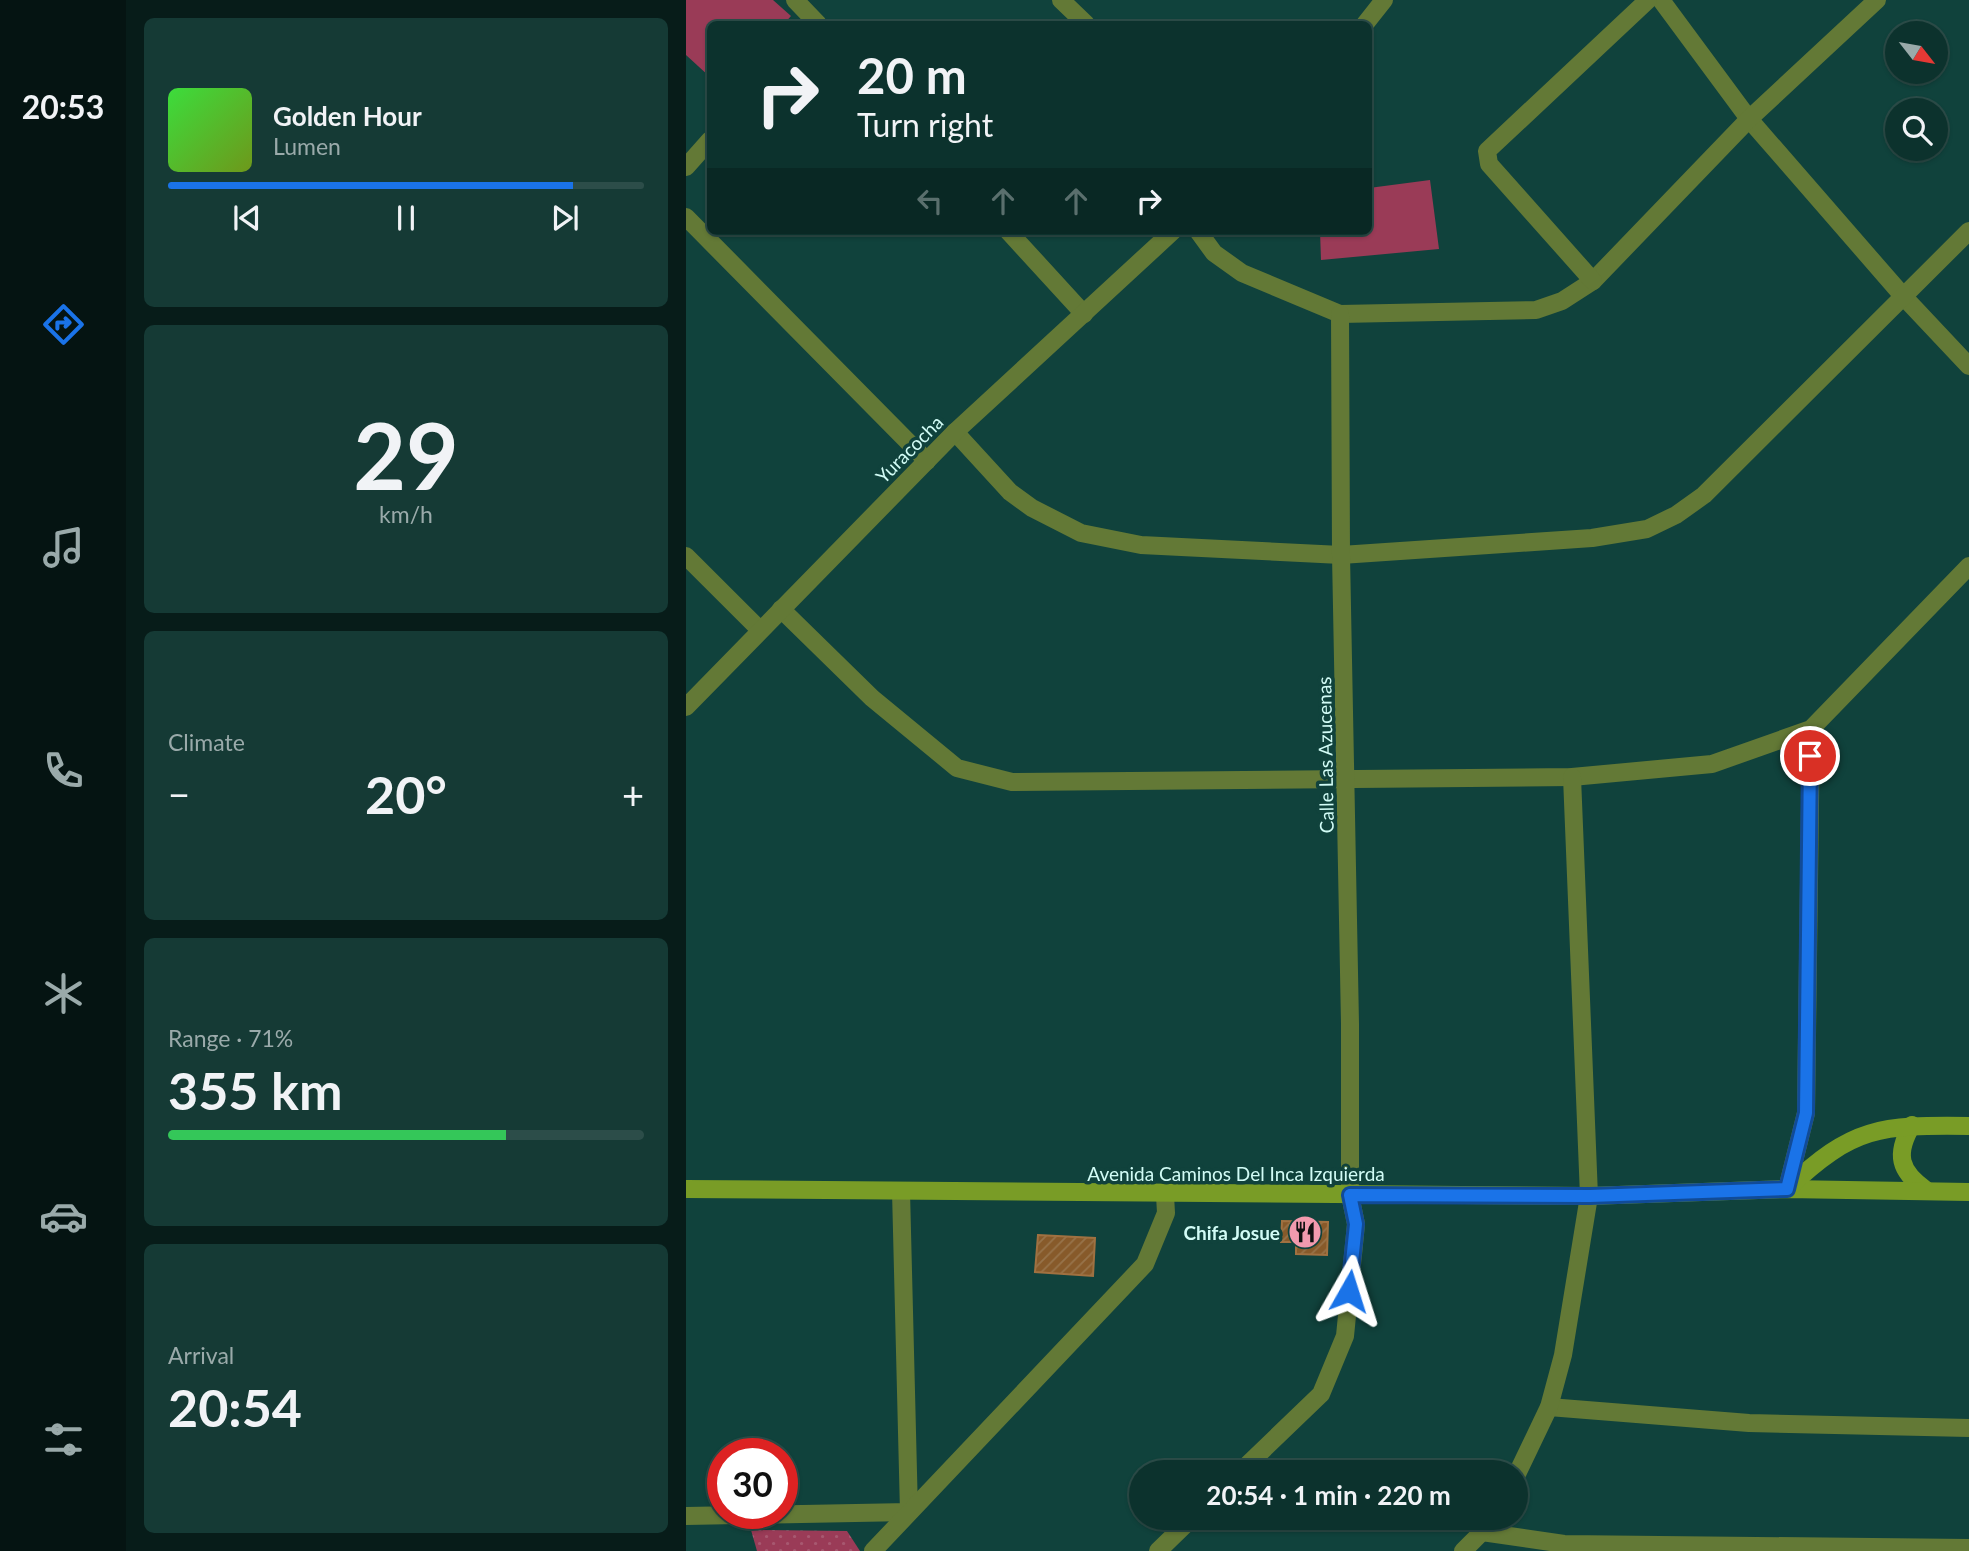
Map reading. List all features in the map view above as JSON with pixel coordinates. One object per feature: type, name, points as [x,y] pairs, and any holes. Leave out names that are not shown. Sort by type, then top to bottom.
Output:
[{"type":"main road","points":[[1912,1125],[1902,1142],[1902,1162],[1910,1179],[1926,1191]]},
{"type":"main road","points":[[1787,1189],[1810,1167],[1848,1139],[1912,1125],[1969,1126]]},
{"type":"main road","name":"Avenida Caminos Del Inca Izquierda","points":[[686,1189],[1165,1195],[1590,1196],[1787,1189],[1969,1192]]},
{"type":"street","points":[[795,0],[815,21]]},
{"type":"street","points":[[1061,0],[1083,21]]},
{"type":"street","points":[[1367,21],[1384,0]]},
{"type":"street","points":[[1593,281],[1489,164],[1487,152],[1648,0]]},
{"type":"street","points":[[1661,0],[1749,119],[1903,296],[1969,366]]},
{"type":"street","points":[[1201,235],[1214,253],[1242,273],[1340,314],[1536,310],[1562,301],[1593,281],[1749,119],[1877,0]]},
{"type":"street","points":[[686,167],[707,143]]},
{"type":"street","points":[[686,217],[927,461]]},
{"type":"street","points":[[955,432],[1010,492],[1056,523],[1081,533],[1141,545],[1341,555],[1592,538],[1647,529],[1704,495],[1969,231]]},
{"type":"street","points":[[1012,235],[1084,314]]},
{"type":"street","name":"Yuracocha","points":[[686,707],[955,432],[1169,235]]},
{"type":"street","name":"Calle Las Azucenas","points":[[1252,1460],[1321,1394],[1345,1336],[1356,1224],[1350,1195],[1340,314]]},
{"type":"street","points":[[686,556],[760,630]]},
{"type":"street","points":[[781,609],[872,698],[957,768],[1012,782],[1572,777],[1712,764],[1811,729],[1969,566]]},
{"type":"street","points":[[1787,1189],[1806,1113],[1811,729]]},
{"type":"street","points":[[1524,1460],[1549,1407],[1563,1355],[1590,1196],[1572,777]]},
{"type":"street","points":[[901,1191],[909,1512]]},
{"type":"street","points":[[873,1551],[1145,1264],[1167,1213],[1165,1195]]},
{"type":"street","points":[[1549,1407],[1749,1423],[1969,1428]]},
{"type":"street","points":[[686,1516],[909,1512]]},
{"type":"street","points":[[1158,1551],[1180,1530]]},
{"type":"street","points":[[1463,1551],[1482,1530]]},
{"type":"street","points":[[1507,1530],[1564,1544],[1729,1549],[1969,1548]]},
{"type":"shaded area","points":[[686,0],[773,0],[791,16],[787,21],[707,21],[707,74],[686,55]]},
{"type":"shaded area","points":[[1430,180],[1439,249],[1321,260],[1320,235],[1372,235],[1372,188]]},
{"type":"shaded area","points":[[751,1530],[847,1531],[860,1551],[757,1551]]},
{"type":"building","name":"Chifa Josue","points":[[1282,1221],[1328,1222],[1327,1255],[1296,1254],[1296,1242],[1281,1242]]},
{"type":"building","points":[[1038,1235],[1095,1238],[1093,1276],[1035,1272]]},
{"type":"place","name":"Chifa Josue","points":[[1305,1232]]},
{"type":"route","points":[[1349,1291],[1356,1224],[1350,1195],[1590,1196],[1787,1189],[1806,1113],[1810,756]]}]
